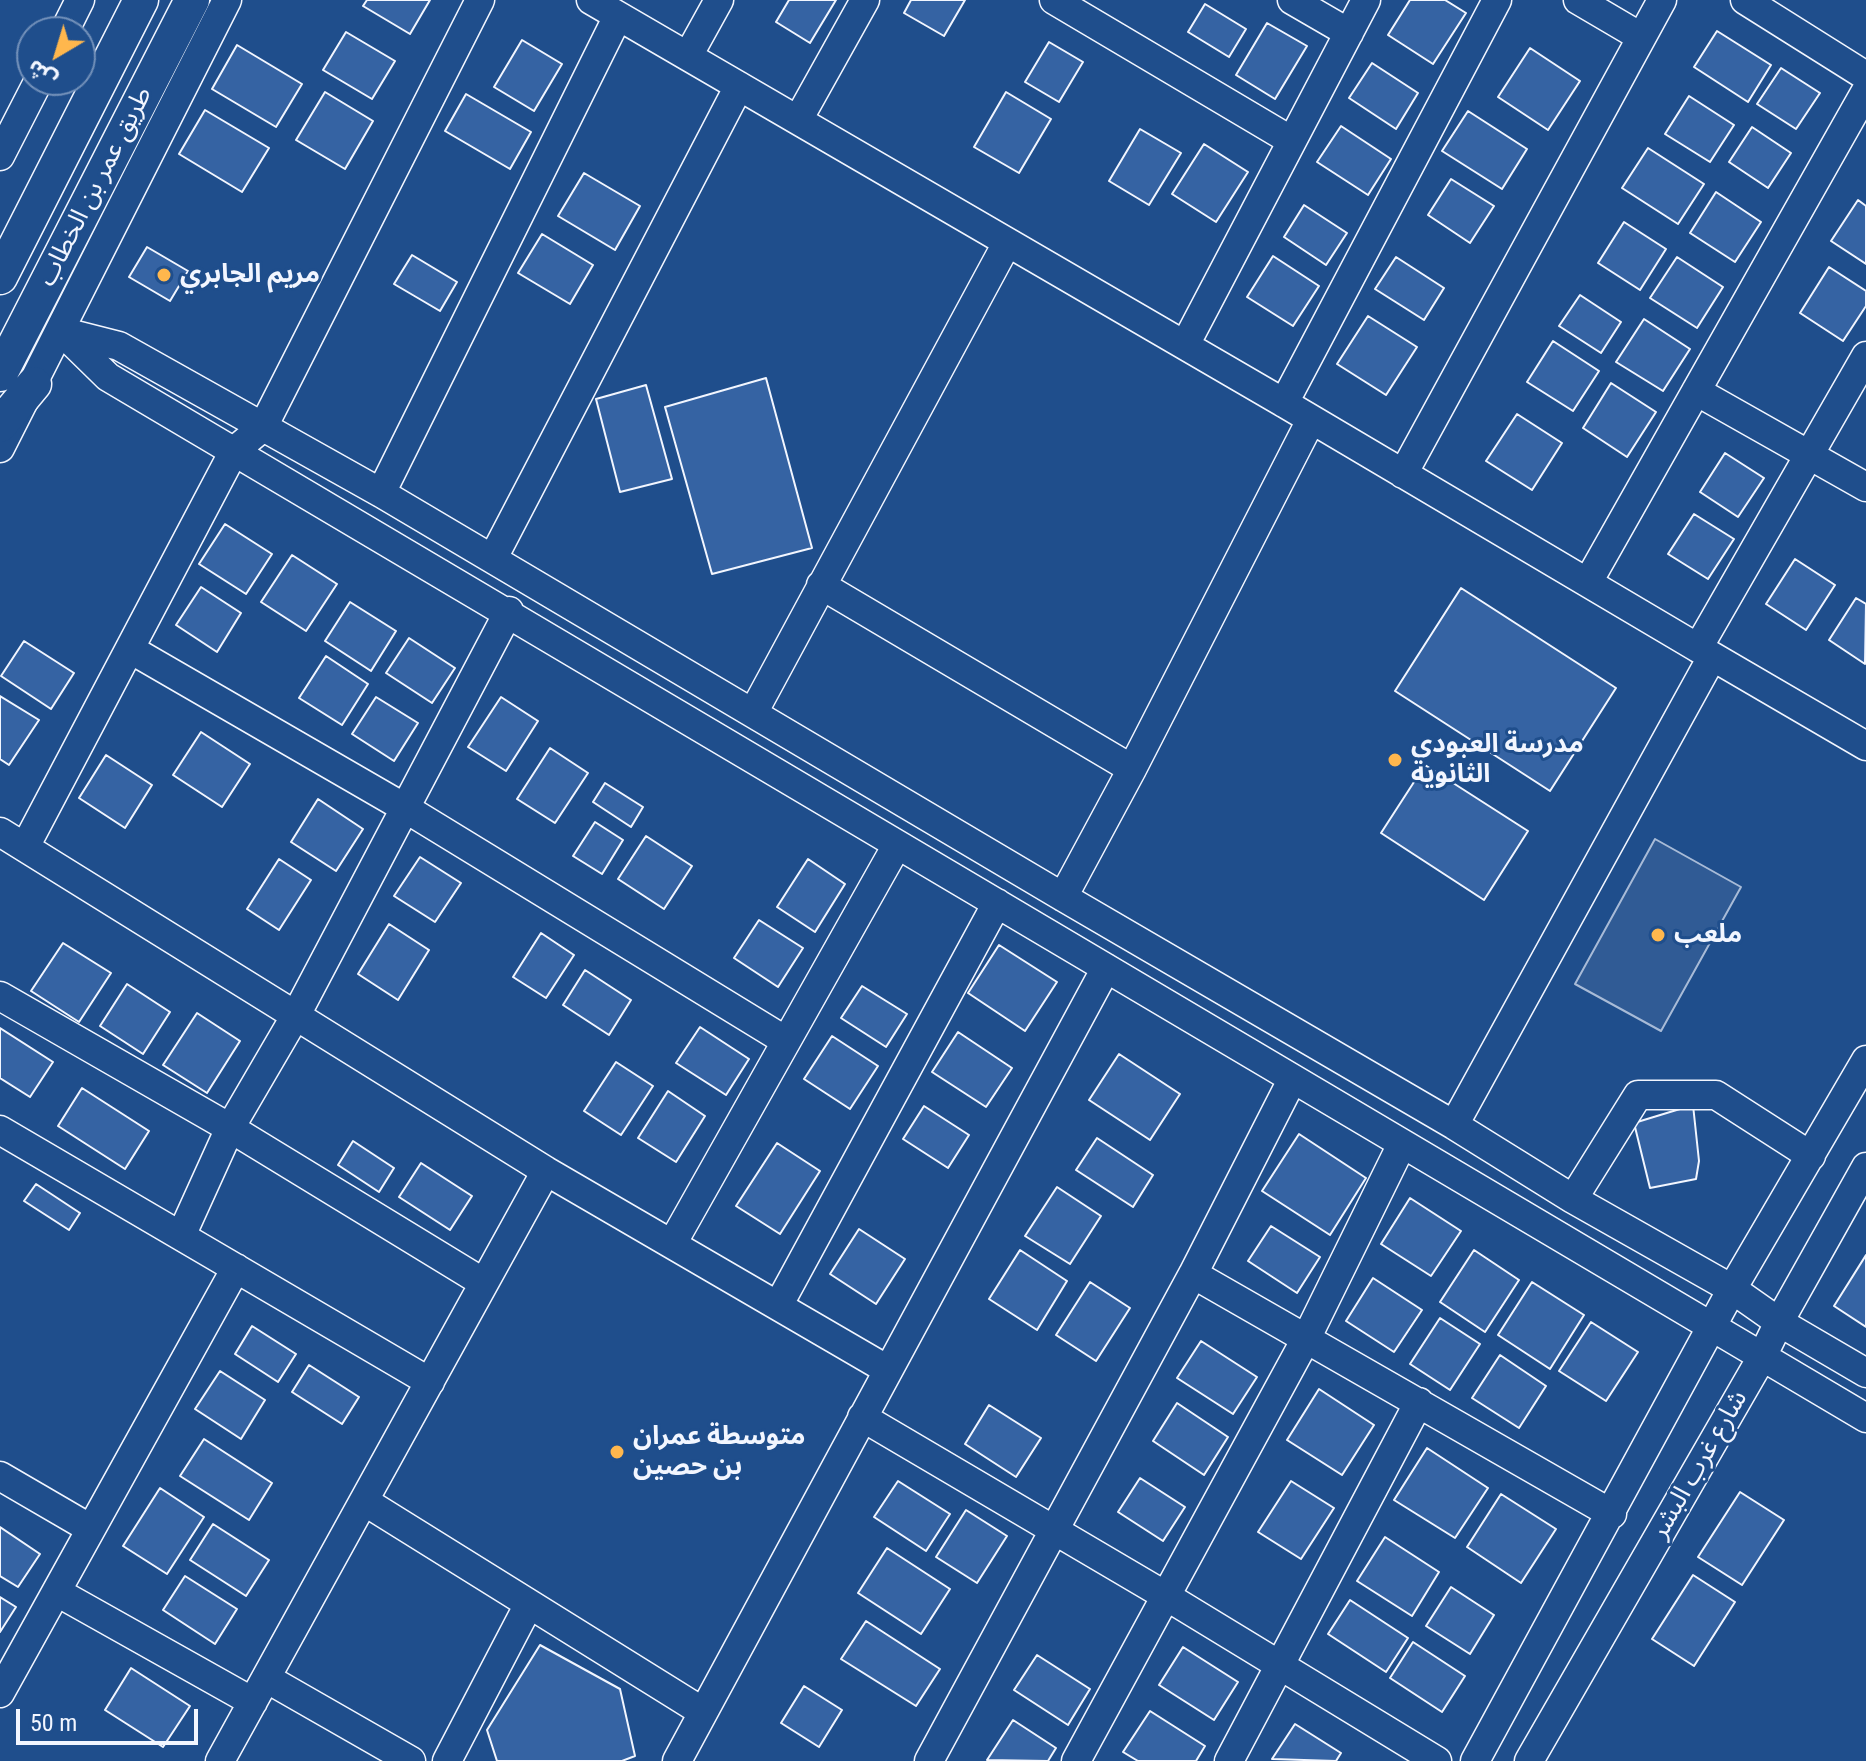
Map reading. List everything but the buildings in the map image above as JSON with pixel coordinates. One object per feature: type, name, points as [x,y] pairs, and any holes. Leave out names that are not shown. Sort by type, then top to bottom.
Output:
[{"type":"main road","name":"طريق عمر بن الخطاب","points":[[0,277],[141,0]]},
{"type":"main road","name":"طريق عمر بن الخطاب","points":[[0,374],[192,0]]},
{"type":"main road","points":[[0,425],[34,384]]},
{"type":"street","points":[[0,448],[227,0]]},
{"type":"street","points":[[25,847],[234,451],[263,427],[480,0]]},
{"type":"street","points":[[591,0],[1866,746]]},
{"type":"street","points":[[688,56],[719,0]]},
{"type":"street","points":[[798,120],[865,0]]},
{"type":"street","points":[[1054,0],[1292,141]]},
{"type":"street","points":[[1292,0],[1349,33]]},
{"type":"street","points":[[1185,345],[1366,0]]},
{"type":"street","points":[[1284,403],[1497,0]]},
{"type":"street","points":[[1578,0],[1641,37]]},
{"type":"street","points":[[1403,474],[1662,0]]},
{"type":"street","points":[[1745,0],[1866,76]]},
{"type":"street","points":[[381,493],[618,16]]},
{"type":"street","points":[[493,558],[739,86]]},
{"type":"street","points":[[1588,582],[1866,91]]},
{"type":"street","points":[[0,156],[31,96]]},
{"type":"street","points":[[753,713],[1007,243]]},
{"type":"street","points":[[61,331],[119,346],[381,493],[1454,1125],[1573,1199],[1732,1289],[1779,1322],[1866,1373]]},
{"type":"street","points":[[61,331],[108,377],[509,611],[1292,1080],[1866,1418]]},
{"type":"street","points":[[1454,1125],[1809,454],[1866,356]]},
{"type":"street","points":[[1696,391],[1866,487]]},
{"type":"street","points":[[1063,897],[1311,420]]},
{"type":"street","points":[[821,585],[1132,769]]},
{"type":"street","points":[[181,1236],[230,1128],[296,1015],[509,611]]},
{"type":"street","points":[[130,649],[405,808],[786,1041]]},
{"type":"street","points":[[0,832],[546,1171],[888,1370]]},
{"type":"street","points":[[672,1244],[897,845]]},
{"type":"street","points":[[778,1306],[997,903]]},
{"type":"street","points":[[677,1761],[1106,968]]},
{"type":"street","points":[[0,996],[230,1128],[484,1283]]},
{"type":"street","points":[[1475,1761],[1732,1289],[1866,1060]]},
{"type":"street","points":[[929,1761],[1193,1274],[1292,1080]]},
{"type":"street","points":[[1573,1199],[1638,1095],[1716,1095],[1811,1156]]},
{"type":"street","points":[[0,1130],[430,1382]]},
{"type":"street","points":[[1076,1761],[1307,1337],[1402,1144]]},
{"type":"street","name":"شارع غرب البشر","points":[[1529,1761],[1762,1357],[1866,1167]]},
{"type":"street","points":[[220,1761],[546,1171]]},
{"type":"street","points":[[0,1693],[236,1268]]},
{"type":"street","points":[[1193,1274],[1612,1514]]},
{"type":"street","points":[[1229,1761],[1419,1402]]},
{"type":"street","points":[[862,1417],[1166,1596],[1437,1761]]},
{"type":"street","points":[[0,1476],[91,1529]]},
{"type":"street","points":[[364,1501],[703,1712]]},
{"type":"street","points":[[57,1592],[411,1761]]},
{"type":"street","points":[[447,1761],[529,1604]]},
{"type":"shaded area","name":"ملعب","points":[[1655,839],[1741,887],[1661,1031],[1575,984]]},
{"type":"place","name":"مريم الجابري","points":[[164,275]]},
{"type":"place","name":"مدرسة العبودي الثانوية","points":[[1395,760]]},
{"type":"place","name":"ملعب","points":[[1658,935]]},
{"type":"place","name":"متوسطة عمران بن حصين","points":[[617,1452]]}]
